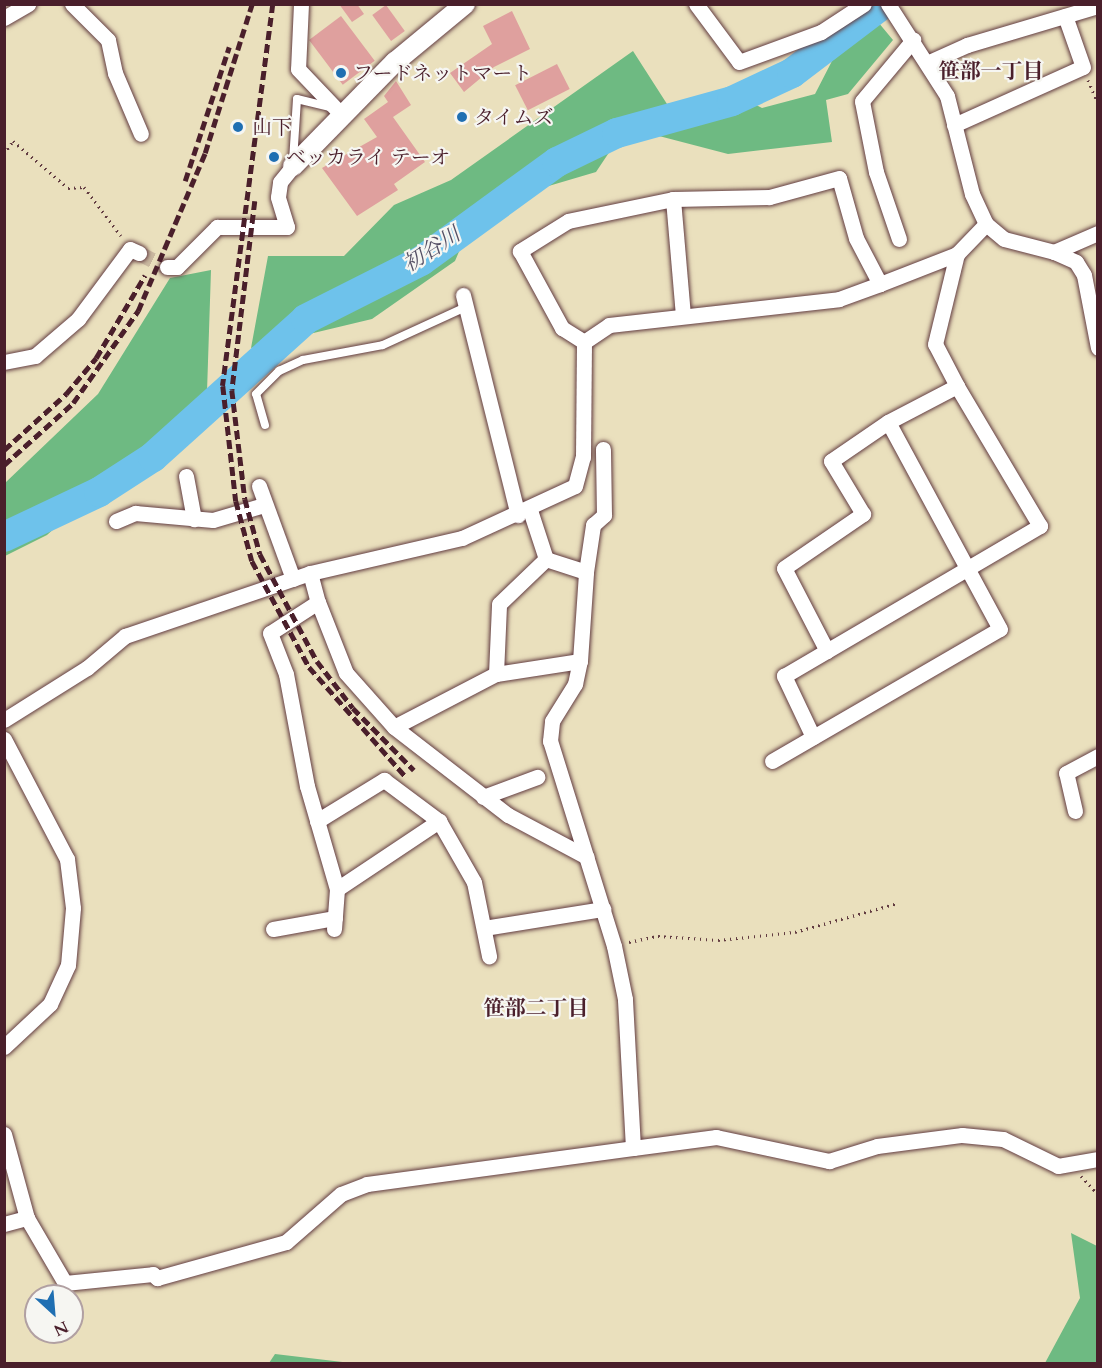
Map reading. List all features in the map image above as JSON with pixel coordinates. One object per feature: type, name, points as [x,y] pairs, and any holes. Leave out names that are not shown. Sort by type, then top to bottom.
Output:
[{"type":"street","points":[[4,18],[28,4]]},
{"type":"street","points":[[302,4],[298,69],[341,114]]},
{"type":"street","points":[[167,267],[177,267],[217,227],[287,227],[278,197],[280,182],[292,166],[341,114],[465,4]]},
{"type":"street","points":[[696,4],[739,62],[821,32],[864,4]]},
{"type":"street","points":[[888,4],[929,62],[954,125],[986,224],[1004,239],[1054,252],[1076,262],[1084,275],[1096,326],[1098,348]]},
{"type":"street","points":[[75,5],[108,40],[115,74],[141,134]]},
{"type":"street","points":[[929,62],[1098,6]]},
{"type":"street","points":[[954,125],[1083,67],[1065,16]]},
{"type":"street","points":[[899,239],[876,172],[862,101],[913,40]]},
{"type":"street","points":[[584,342],[562,328],[520,251],[568,221],[673,199],[769,197],[839,178],[856,238],[880,284]]},
{"type":"street","points":[[673,199],[683,316]]},
{"type":"street","points":[[584,342],[609,325],[839,299],[957,254],[986,224]]},
{"type":"street","points":[[1054,252],[1098,233]]},
{"type":"street","points":[[4,362],[35,356],[78,319],[135,251]]},
{"type":"street","points":[[813,737],[784,676],[1040,525],[957,386],[935,344],[957,254]]},
{"type":"street","points":[[464,301],[524,512],[546,559],[586,572]]},
{"type":"street","points":[[4,720],[87,668],[125,636],[310,573],[462,538],[524,512],[575,486],[583,457],[584,342]]},
{"type":"street","points":[[827,651],[784,568],[863,514],[831,460],[888,422],[957,386]]},
{"type":"street","points":[[772,761],[1000,629],[888,422]]},
{"type":"street","points":[[603,449],[604,515],[593,525],[586,572],[580,662],[575,684],[552,720],[550,741],[614,945],[625,999],[633,1148]]},
{"type":"street","points":[[186,476],[194,519]]},
{"type":"street","points":[[259,486],[264,505],[293,579]]},
{"type":"street","points":[[116,520],[135,513],[213,520],[264,505]]},
{"type":"street","points":[[496,674],[499,604],[546,559]]},
{"type":"street","points":[[310,573],[318,602],[346,673],[393,727],[483,797],[587,857]]},
{"type":"street","points":[[273,928],[335,924],[337,889],[317,821],[286,674],[270,633],[318,602]]},
{"type":"street","points":[[393,727],[496,674],[580,662]]},
{"type":"street","points":[[4,739],[67,859],[73,908],[68,964],[50,1004],[4,1047]]},
{"type":"street","points":[[1075,811],[1066,773],[1098,756]]},
{"type":"street","points":[[483,797],[537,777]]},
{"type":"street","points":[[317,821],[384,780],[439,821],[474,882],[489,956]]},
{"type":"street","points":[[337,889],[439,821]]},
{"type":"street","points":[[484,928],[603,909]]},
{"type":"street","points":[[4,1134],[27,1218],[64,1283],[153,1274],[157,1278],[286,1242],[341,1194],[367,1184],[716,1137],[829,1161],[877,1146],[962,1135],[1003,1139],[1058,1166],[1098,1158]]},
{"type":"street","points":[[4,1224],[27,1218]]},
{"type":"lane","points":[[292,166],[297,99],[309,98],[341,114]]},
{"type":"lane","points":[[265,425],[256,394],[279,370],[303,360],[383,345],[464,301]]},
{"type":"path","points":[[1083,67],[1098,103]]},
{"type":"path","points":[[4,154],[14,141],[68,188],[84,187],[135,251]]},
{"type":"path","points":[[614,945],[658,936],[718,940],[795,932],[898,903]]},
{"type":"green space","points":[[878,22],[893,40],[848,94],[826,100],[832,142],[728,154],[659,136],[612,148],[596,172],[478,207],[455,261],[372,319],[251,348],[268,256],[344,256],[394,205],[451,180],[633,51],[667,104],[731,92],[762,108],[815,94],[832,61]]},
{"type":"green space","points":[[211,270],[207,392],[47,535],[5,556],[5,483],[98,394],[170,278]]},
{"type":"green space","points":[[1071,1233],[1097,1246],[1097,1363],[1045,1363],[1080,1298]]},
{"type":"green space","points":[[275,1354],[351,1363],[269,1363]]},
{"type":"building","points":[[339,4],[357,4],[364,14],[352,22]]},
{"type":"building","points":[[386,5],[405,31],[391,41],[372,15]]},
{"type":"building","points":[[512,11],[530,49],[494,67],[464,92],[450,73],[492,44],[483,26]]},
{"type":"building","points":[[341,16],[375,61],[343,85],[309,40]]},
{"type":"building","points":[[557,64],[570,89],[528,110],[515,85]]},
{"type":"building","points":[[396,81],[411,105],[393,117],[425,162],[394,184],[398,190],[357,216],[322,168],[377,137],[364,119],[388,102],[384,96]]},
{"type":"waterway","name":"初谷川","points":[[4,537],[99,492],[153,457],[306,319],[421,261],[557,162],[617,133],[732,101],[792,73],[883,4]]},
{"type":"tunnel","points":[[139,253],[167,267]]},
{"type":"railway","points":[[4,465],[73,403],[138,311],[205,153],[252,4]]},
{"type":"railway","points":[[273,4],[223,386],[236,501],[252,561],[309,667],[407,778]]},
{"type":"railway","points":[[185,181],[229,47]]},
{"type":"railway","points":[[255,201],[232,390],[245,499],[260,554],[317,661],[353,708],[414,770]]},
{"type":"railway","points":[[4,450],[66,394],[96,358],[145,275]]},
{"type":"place","name":"フードネットマート","points":[[341,73]]},
{"type":"place","name":"タイムズ","points":[[462,117]]},
{"type":"place","name":"山下","points":[[238,127]]},
{"type":"place","name":"ベッカライ テーオ","points":[[274,157]]},
{"type":"district","name":"笹部一丁目","points":[[991,72]]},
{"type":"district","name":"笹部二丁目","points":[[536,1009]]}]
